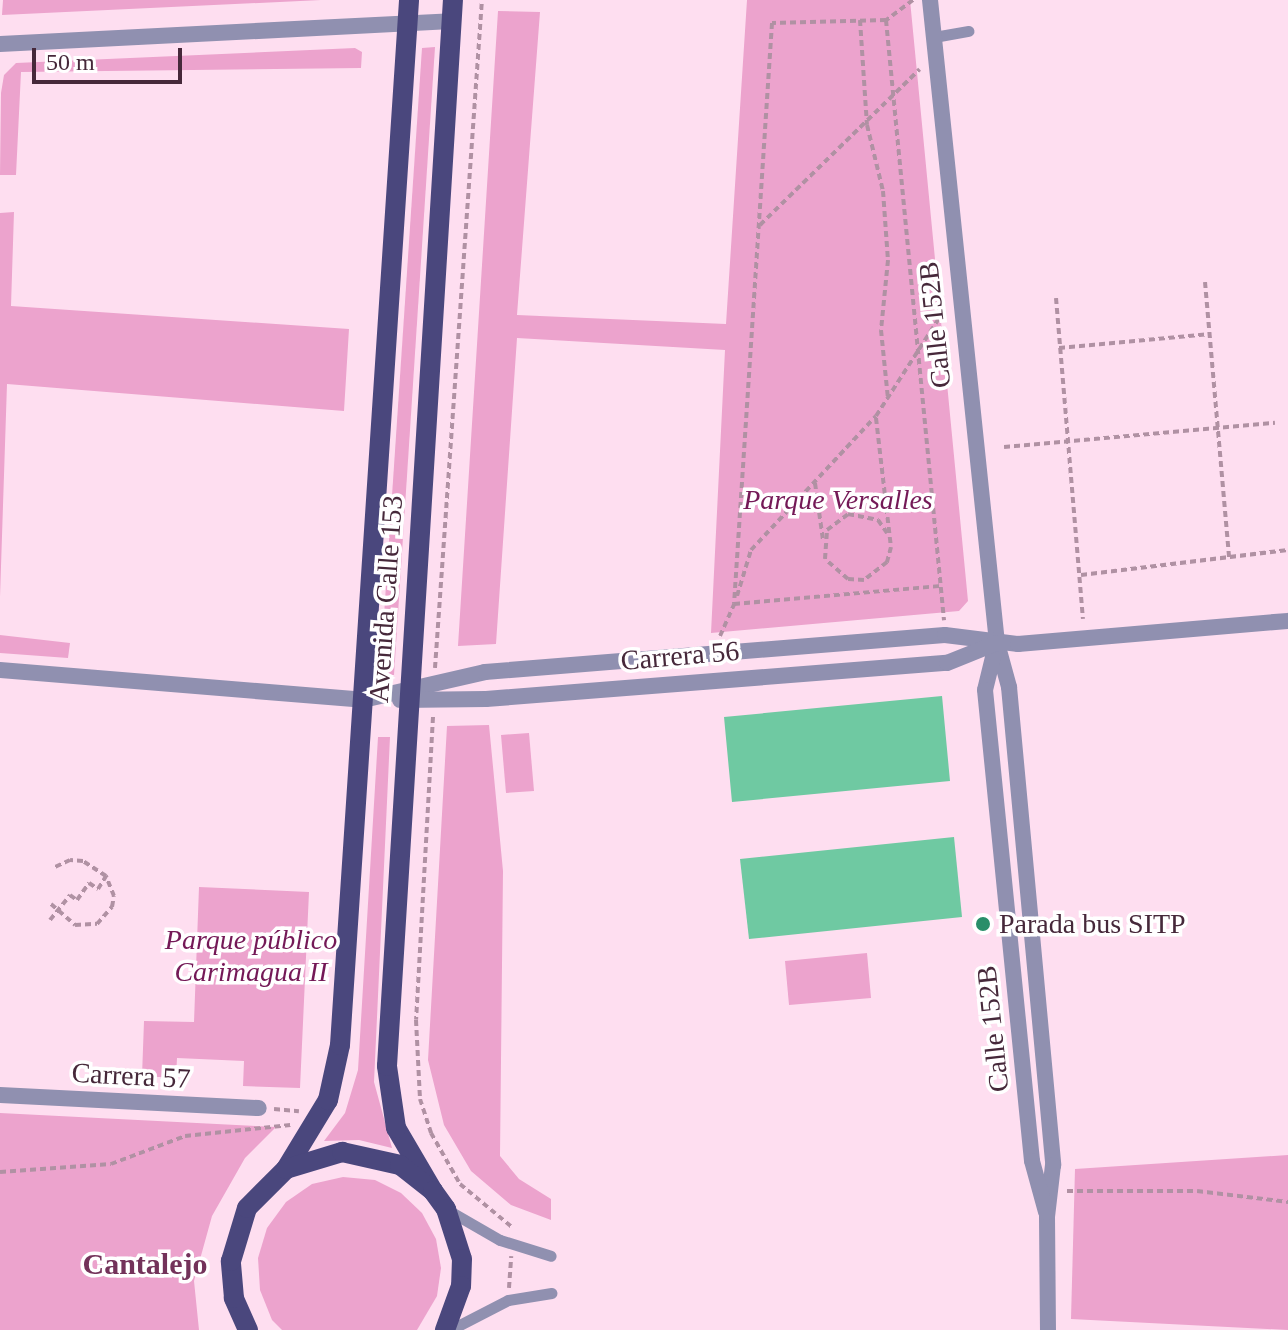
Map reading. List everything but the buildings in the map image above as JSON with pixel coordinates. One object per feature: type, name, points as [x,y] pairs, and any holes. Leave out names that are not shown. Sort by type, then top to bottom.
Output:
[{"type":"main road","name":"Avenida Calle 153","points":[[286,1169],[319,1120],[335,1081],[409,0]]},
{"type":"main road","name":"Avenida Calle 153","points":[[433,1191],[396,1128],[387,1089],[408,694],[452,10]]},
{"type":"main road","points":[[248,1330],[232,1289],[233,1243],[258,1193],[286,1169],[321,1154],[362,1153],[400,1165],[433,1191],[446,1209],[462,1259],[461,1286],[448,1330]]},
{"type":"street","name":"Calle 152B","points":[[930,0],[957,290],[997,643],[1009,687],[1051,1191],[1047,1217],[1048,1330]]},
{"type":"street","points":[[0,44],[408,22],[452,10]]},
{"type":"street","name":"Carrera 56","points":[[408,694],[485,672],[712,653],[945,635],[997,643],[1288,621]]},
{"type":"street","name":"Calle 152B","points":[[997,643],[985,690],[1032,1161],[1047,1217]]},
{"type":"street","name":"Carrera 56","points":[[0,670],[363,700],[408,694],[947,663],[997,643]]},
{"type":"street","name":"Carrera 57","points":[[0,1095],[259,1108]]},
{"type":"lane","points":[[934,45],[968,31]]},
{"type":"lane","points":[[446,1209],[500,1240],[551,1256]]},
{"type":"lane","points":[[448,1330],[508,1300],[551,1293]]},
{"type":"path","points":[[436,660],[482,0]]},
{"type":"path","points":[[734,604],[772,23],[886,20],[913,0]]},
{"type":"path","points":[[860,20],[867,125],[884,205],[888,260],[881,330],[888,400]]},
{"type":"path","points":[[886,20],[945,635]]},
{"type":"path","points":[[759,227],[894,100],[934,45]]},
{"type":"path","points":[[1205,282],[1229,558]]},
{"type":"path","points":[[712,653],[734,604],[751,550],[876,416],[957,290]]},
{"type":"path","points":[[1056,298],[1083,619]]},
{"type":"path","points":[[1059,348],[1210,334]]},
{"type":"path","points":[[815,483],[823,542],[834,572],[864,580],[887,562],[876,416]]},
{"type":"path","points":[[1004,447],[1275,423]]},
{"type":"path","points":[[823,542],[827,530],[848,514],[864,513],[887,533]]},
{"type":"path","points":[[1081,575],[1288,550]]},
{"type":"path","points":[[734,604],[941,586]]},
{"type":"path","points":[[433,716],[416,1020],[420,1099],[431,1133],[460,1184],[514,1227]]},
{"type":"path","points":[[51,904],[75,925],[97,924],[106,917],[114,896],[106,876],[83,861],[70,860],[53,868]]},
{"type":"path","points":[[50,920],[70,895],[77,900],[89,883],[98,889],[106,876]]},
{"type":"path","points":[[259,1108],[299,1111]]},
{"type":"path","points":[[0,1172],[111,1164],[185,1136],[290,1125]]},
{"type":"path","points":[[1051,1191],[1197,1191],[1288,1202]]},
{"type":"path","points":[[509,1290],[511,1261]]},
{"type":"green space","points":[[3,0],[321,0],[2,15]]},
{"type":"green space","name":"Parque Versalles","points":[[747,0],[910,0],[968,601],[959,611],[711,633],[725,350],[517,338],[496,644],[458,646],[498,11],[540,12],[517,315],[726,324]]},
{"type":"green space","points":[[435,47],[394,675],[380,675],[422,48]]},
{"type":"green space","points":[[355,48],[362,52],[361,68],[21,72],[16,175],[0,175],[1,93],[4,75],[16,63]]},
{"type":"green space","points":[[14,212],[11,306],[349,329],[344,411],[7,384],[0,597],[0,213]]},
{"type":"green space","points":[[0,635],[70,643],[68,658],[0,653]]},
{"type":"green space","points":[[489,725],[503,871],[500,1156],[519,1179],[551,1199],[551,1220],[511,1205],[471,1171],[444,1125],[428,1060],[447,726]]},
{"type":"green space","points":[[529,733],[534,791],[506,793],[501,735]]},
{"type":"green space","points":[[378,737],[390,737],[374,1082],[392,1148],[359,1140],[324,1141],[345,1113],[358,1070]]},
{"type":"green space","name":"Parque público Carimagua II","points":[[199,887],[309,892],[300,1088],[243,1086],[244,1061],[177,1058],[176,1078],[142,1076],[144,1021],[194,1022]]},
{"type":"green space","points":[[867,953],[871,998],[789,1005],[785,961]]},
{"type":"green space","points":[[0,1113],[276,1127],[245,1158],[212,1216],[194,1281],[199,1330],[0,1330]]},
{"type":"green space","points":[[1288,1155],[1288,1330],[1071,1319],[1075,1169]]},
{"type":"green space","points":[[343,1177],[375,1180],[401,1193],[422,1213],[436,1239],[441,1268],[437,1296],[417,1330],[282,1330],[272,1320],[260,1290],[258,1258],[267,1228],[286,1202],[312,1184]]},
{"type":"place","name":"Parada bus SITP","points":[[983,924]]},
{"type":"district","name":"Cantalejo","points":[[145,1264]]}]
